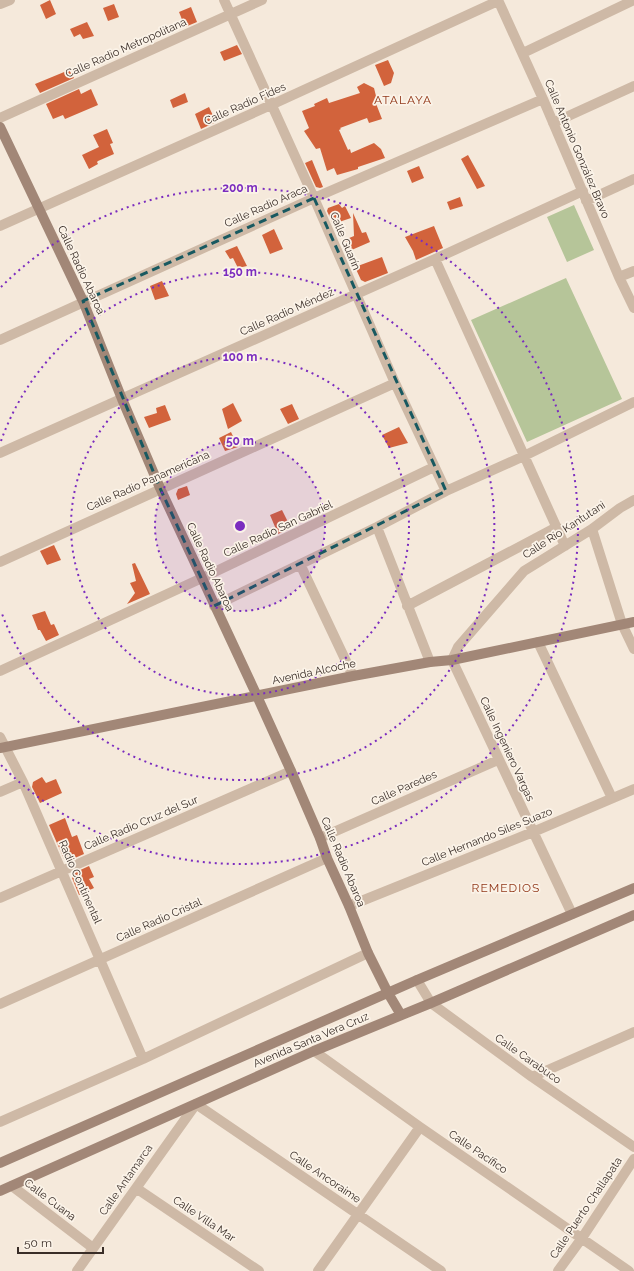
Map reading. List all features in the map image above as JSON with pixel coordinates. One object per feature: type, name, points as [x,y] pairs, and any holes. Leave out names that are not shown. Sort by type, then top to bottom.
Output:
[{"type":"street","points":[[0,4],[10,0]]},
{"type":"street","name":"Calle Guarín","points":[[224,0],[314,198],[395,383],[446,492]]},
{"type":"street","name":"Calle Radio Metropolitana","points":[[0,118],[262,0]]},
{"type":"street","name":"Calle Antonio González Bravo","points":[[498,0],[544,99],[584,196],[634,308]]},
{"type":"street","name":"Calle Radio Fides","points":[[0,226],[272,105],[498,0]]},
{"type":"street","points":[[523,53],[634,0]]},
{"type":"street","points":[[553,123],[634,86]]},
{"type":"street","name":"Calle Radio Araca","points":[[0,340],[83,301],[314,198],[544,99]]},
{"type":"street","name":"Calle Radio Abaroa","points":[[0,127],[83,301],[122,399],[160,488],[291,771],[368,953],[401,1015]]},
{"type":"street","name":"Calle Radio Méndez","points":[[0,453],[435,259],[584,196],[634,179]]},
{"type":"street","points":[[435,259],[565,546]]},
{"type":"street","points":[[619,277],[634,271]]},
{"type":"street","name":"Calle Radio Panamericana","points":[[0,562],[160,488],[395,383]]},
{"type":"street","points":[[214,606],[634,402]]},
{"type":"street","name":"Calle Radio San Gabriel","points":[[0,671],[202,578],[434,468]]},
{"type":"street","name":"Calle Río Kantutani","points":[[452,660],[458,647],[524,571],[592,529],[620,508],[634,500]]},
{"type":"street","points":[[377,527],[430,662]]},
{"type":"street","points":[[407,606],[557,527]]},
{"type":"street","points":[[592,529],[622,624],[634,649]]},
{"type":"street","points":[[300,564],[353,676]]},
{"type":"street","name":"Avenida Alcoche","points":[[2,748],[353,676],[430,662],[452,660],[634,622]]},
{"type":"street","points":[[538,642],[612,798]]},
{"type":"street","name":"Calle Ingeniero Vargas","points":[[452,660],[572,914]]},
{"type":"street","name":"Radio Continental","points":[[0,737],[2,748],[23,782],[143,1059]]},
{"type":"street","name":"Calle Paredes","points":[[320,838],[498,760]]},
{"type":"street","name":"Calle Radio Cruz del Sur","points":[[0,898],[291,771]]},
{"type":"street","points":[[0,792],[23,782]]},
{"type":"street","name":"Calle Hernando Siles Suazo","points":[[349,906],[533,832],[634,789]]},
{"type":"street","name":"Calle Radio Cristal","points":[[0,1004],[327,858]]},
{"type":"street","name":"Avenida Santa Vera Cruz","points":[[0,1163],[417,980],[634,888]]},
{"type":"street","name":"Avenida Santa Vera Cruz","points":[[0,1191],[314,1052],[634,915]]},
{"type":"street","points":[[0,1122],[143,1059],[368,953]]},
{"type":"street","name":"Calle Carabuco","points":[[417,980],[431,1003],[532,1077],[634,1147]]},
{"type":"street","points":[[532,1077],[634,1032]]},
{"type":"street","name":"Calle Pacífico","points":[[314,1052],[629,1271]]},
{"type":"street","name":"Calle Antamarca","points":[[77,1271],[196,1104]]},
{"type":"street","name":"Calle Ancoraime","points":[[196,1104],[441,1271]]},
{"type":"street","points":[[318,1271],[420,1127]]},
{"type":"street","name":"Calle Puerto Challapata","points":[[558,1271],[582,1238],[634,1159]]},
{"type":"street","name":"Calle Cuana","points":[[12,1186],[94,1248]]},
{"type":"street","name":"Calle Villa Mar","points":[[136,1188],[259,1271]]},
{"type":"highlighted area","points":[[314,198],[446,491],[214,606],[160,488],[83,301]]},
{"type":"green space","points":[[574,205],[594,250],[567,262],[547,217]]},
{"type":"green space","points":[[566,278],[622,399],[527,442],[471,320]]},
{"type":"building","points":[[50,0],[56,14],[46,19],[40,5]]},
{"type":"building","points":[[114,4],[119,17],[108,21],[103,8]]},
{"type":"building","points":[[191,7],[197,22],[185,27],[179,12]]},
{"type":"building","points":[[87,22],[94,36],[83,39],[80,34],[74,37],[70,29]]},
{"type":"building","points":[[237,45],[242,54],[224,61],[220,52]]},
{"type":"building","points":[[388,60],[394,73],[391,83],[384,86],[375,65]]},
{"type":"building","points":[[69,70],[74,78],[40,93],[35,84]]},
{"type":"building","points":[[364,83],[374,88],[377,100],[375,101],[382,119],[369,123],[367,118],[340,128],[341,129],[339,130],[348,150],[350,149],[351,153],[374,143],[381,149],[385,158],[358,167],[358,169],[337,175],[334,168],[327,171],[320,148],[316,149],[304,131],[309,128],[302,111],[315,106],[314,104],[327,98],[329,103],[360,93],[357,87]]},
{"type":"building","points":[[79,89],[81,94],[91,89],[98,105],[65,119],[63,115],[53,119],[46,104]]},
{"type":"building","points":[[185,93],[188,102],[173,108],[170,100]]},
{"type":"building","points":[[209,107],[216,122],[201,129],[195,114]]},
{"type":"building","points":[[107,129],[113,143],[110,144],[114,154],[98,161],[98,164],[89,169],[82,155],[99,147],[93,135]]},
{"type":"building","points":[[468,155],[485,186],[477,189],[461,159]]},
{"type":"building","points":[[312,160],[323,187],[316,187],[305,163]]},
{"type":"building","points":[[419,166],[424,178],[412,183],[407,171]]},
{"type":"building","points":[[460,197],[463,206],[450,210],[447,202]]},
{"type":"building","points":[[339,204],[342,208],[345,206],[351,218],[333,224],[327,211],[328,208]]},
{"type":"building","points":[[353,213],[362,233],[366,232],[370,242],[347,252],[342,241],[354,236]]},
{"type":"building","points":[[434,226],[443,248],[416,260],[405,237]]},
{"type":"building","points":[[274,229],[283,249],[270,254],[262,235]]},
{"type":"building","points":[[237,246],[247,266],[238,268],[233,258],[230,259],[225,251]]},
{"type":"building","points":[[382,257],[388,273],[365,282],[361,280],[355,267]]},
{"type":"building","points":[[162,281],[169,296],[155,300],[150,286]]},
{"type":"building","points":[[233,403],[242,421],[228,429],[222,409]]},
{"type":"building","points":[[292,404],[299,419],[288,424],[280,409]]},
{"type":"building","points":[[165,405],[171,420],[149,428],[144,417],[157,413],[156,408]]},
{"type":"building","points":[[399,427],[408,443],[389,448],[382,435]]},
{"type":"building","points":[[231,432],[238,447],[225,451],[219,438]]},
{"type":"building","points":[[187,486],[190,495],[178,500],[176,494],[178,489]]},
{"type":"building","points":[[282,510],[291,528],[278,534],[270,515]]},
{"type":"building","points":[[54,545],[61,560],[47,565],[40,551]]},
{"type":"building","points":[[135,563],[150,594],[127,604],[135,593],[130,583],[136,581],[132,564]]},
{"type":"building","points":[[45,611],[51,625],[54,624],[59,635],[46,641],[40,630],[38,630],[32,615]]},
{"type":"building","points":[[42,777],[46,783],[56,779],[62,793],[40,803],[32,787],[33,782]]},
{"type":"building","points":[[65,818],[72,837],[77,835],[84,854],[68,861],[64,859],[49,825]]},
{"type":"building","points":[[89,866],[94,877],[89,879],[94,888],[79,895],[72,876],[76,872]]},
{"type":"district","name":"ATALAYA","points":[[403,100]]},
{"type":"district","name":"REMEDIOS","points":[[506,888]]}]
